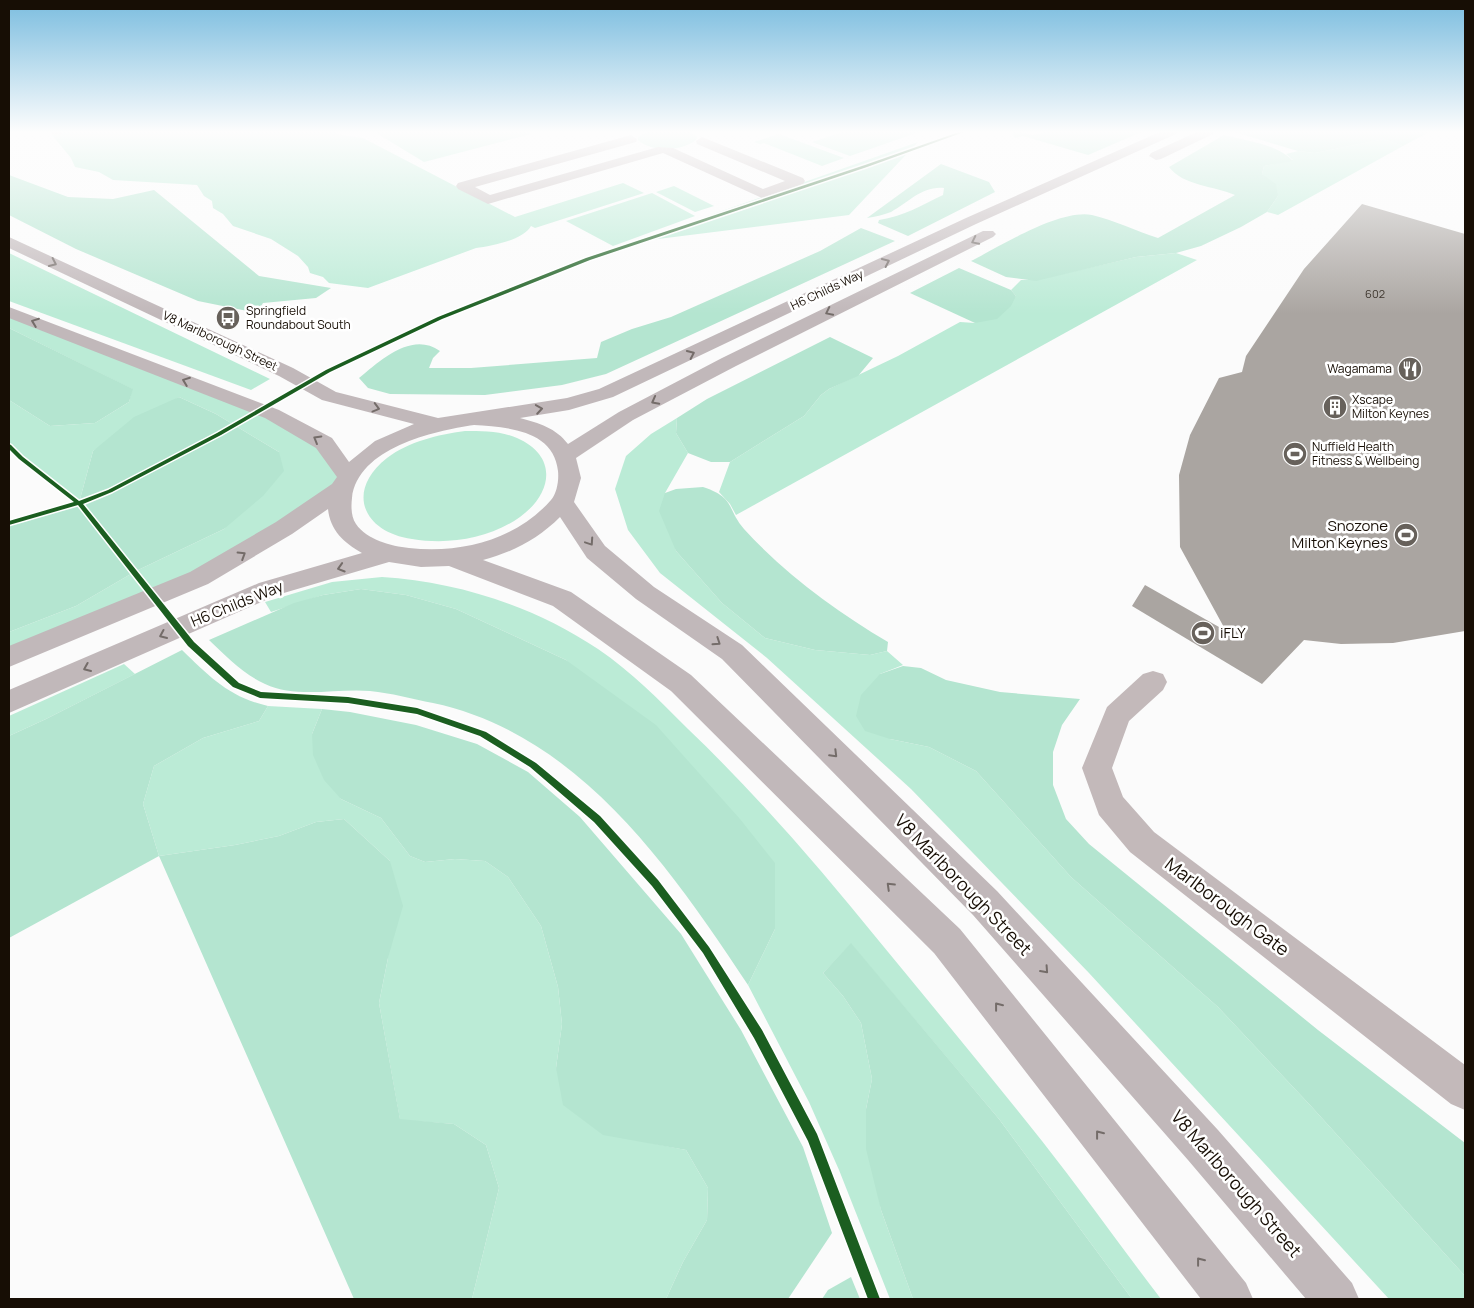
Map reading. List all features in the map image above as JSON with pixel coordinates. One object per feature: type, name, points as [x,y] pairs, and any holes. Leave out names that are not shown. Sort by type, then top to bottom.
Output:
[{"type":"main road","name":"H6 Childs Way","points":[[474,419],[569,404],[606,393],[1036,192]]},
{"type":"main road","name":"H6 Childs Way","points":[[566,455],[626,416],[720,366],[1003,227]]},
{"type":"main road","name":"V8 Marlborough Street","points":[[9,242],[286,372],[329,396],[436,424]]},
{"type":"main road","points":[[9,312],[272,414],[324,443],[345,482],[339,508],[346,527],[362,543],[387,554],[418,559],[452,558],[498,547],[537,527],[562,502],[571,478],[566,455],[553,439],[532,427],[504,420],[474,419],[436,424],[400,436],[370,453],[345,482],[284,528],[199,578],[9,657]]},
{"type":"main road","name":"V8 Marlborough Street","points":[[562,502],[596,552],[645,593],[732,652],[985,903],[1203,1146],[1336,1299]]},
{"type":"main road","name":"H6 Childs Way","points":[[9,702],[268,589],[387,554]]},
{"type":"main road","points":[[452,558],[562,599],[681,683],[947,941],[1230,1299]]},
{"type":"street","points":[[474,192],[488,200],[516,192]]},
{"type":"street","name":"Marlborough Gate","points":[[1152,682],[1117,715],[1097,768],[1110,805],[1142,842],[1465,1090]]},
{"type":"green space","points":[[9,192],[55,192],[68,197],[113,199],[145,192],[156,192],[259,276],[331,288],[316,298],[263,303],[257,313],[198,301],[76,249],[9,215]]},
{"type":"green space","points":[[201,192],[467,192],[515,217],[594,192],[644,193],[535,228],[531,226],[527,231],[514,239],[476,248],[368,288],[329,283],[323,277],[310,273],[308,267],[298,256],[271,239],[233,226],[223,214],[213,208],[212,201]]},
{"type":"green space","points":[[656,192],[686,192],[714,206],[695,212]]},
{"type":"green space","points":[[776,192],[871,192],[849,215],[634,242]]},
{"type":"green space","points":[[903,192],[922,192],[891,212],[867,218]]},
{"type":"green space","points":[[943,192],[995,192],[908,236],[878,223],[879,220],[904,213],[943,195]]},
{"type":"green space","points":[[1227,192],[1277,192],[1278,196],[1267,212],[1241,227],[1201,246],[1176,253],[1136,257],[1036,281],[1006,277],[971,261],[1030,230],[1063,218],[1079,215],[1100,217],[1158,238],[1235,195]]},
{"type":"green space","points":[[1275,192],[1320,192],[1278,215],[1267,212],[1278,196]]},
{"type":"green space","points":[[652,193],[695,216],[613,246],[566,221]]},
{"type":"green space","points":[[861,228],[895,241],[606,374],[562,385],[485,395],[390,394],[368,388],[359,378],[397,350],[419,344],[440,351],[433,358],[429,368],[471,368],[597,358],[601,342],[632,329],[671,317],[820,251]]},
{"type":"green space","points":[[9,253],[270,379],[251,390],[9,301]]},
{"type":"green space","points":[[1176,253],[1197,260],[736,515],[730,504],[719,492],[730,462],[804,416],[821,395],[829,389],[898,356],[960,322],[975,323],[1016,296],[1011,290],[1021,280],[1036,280],[1136,257]]},
{"type":"green space","points":[[959,268],[1011,290],[1016,296],[1011,306],[997,319],[975,323],[910,293]]},
{"type":"green space","points":[[9,312],[272,414],[324,443],[348,476],[341,489],[126,609],[9,657],[9,632],[76,606],[136,571],[224,529],[279,452],[216,414],[179,397],[93,451],[79,503],[21,458],[9,446],[9,400],[50,426],[95,423],[129,402],[132,389],[9,328]]},
{"type":"green space","points":[[9,328],[133,389],[129,402],[95,423],[50,426],[9,400]]},
{"type":"green space","points":[[830,337],[873,358],[858,376],[829,389],[821,395],[804,416],[730,462],[711,462],[688,453],[676,433],[677,418],[707,399]]},
{"type":"green space","points":[[179,397],[216,414],[279,452],[284,471],[263,496],[224,529],[136,571],[76,606],[9,632],[9,523],[79,503],[93,451],[134,417]]},
{"type":"green space","points":[[677,418],[676,433],[688,453],[665,493],[676,551],[722,603],[765,638],[815,650],[870,655],[887,651],[903,665],[880,674],[890,739],[929,747],[976,771],[1071,877],[1218,1007],[1310,1105],[1465,1276],[1465,1299],[1389,1299],[1089,973],[911,789],[767,658],[660,573],[628,530],[615,489],[626,456],[651,434]]},
{"type":"green space","points":[[465,431],[505,434],[517,438],[530,446],[539,455],[545,465],[546,475],[539,497],[531,507],[508,525],[495,531],[454,540],[426,541],[395,535],[371,519],[365,508],[366,484],[374,471],[387,458],[414,443]]},
{"type":"green space","points":[[703,487],[721,495],[726,500],[738,522],[776,561],[849,618],[888,642],[887,651],[870,655],[815,650],[765,638],[722,603],[676,551],[659,511],[665,493],[676,489]]},
{"type":"green space","points":[[382,577],[439,584],[522,609],[548,620],[598,649],[623,667],[645,687],[739,780],[834,886],[1042,1141],[1161,1299],[1132,1299],[999,1119],[851,944],[823,973],[843,996],[861,1023],[872,1079],[866,1109],[881,1210],[913,1299],[890,1299],[839,1170],[809,1102],[748,985],[775,929],[566,660],[456,609],[406,595],[361,589],[323,595],[271,612],[265,602],[332,582]]},
{"type":"green space","points":[[361,589],[406,595],[456,609],[566,660],[656,725],[740,819],[775,863],[775,929],[748,985],[687,896],[653,853],[616,812],[577,775],[533,744],[485,719],[433,703],[370,691],[303,692],[277,688],[249,675],[209,640],[294,603],[323,595]]},
{"type":"green space","points":[[182,650],[221,685],[242,697],[268,706],[259,721],[203,738],[154,766],[143,804],[159,856],[9,938],[9,736]]},
{"type":"green space","points":[[124,664],[135,674],[9,736],[9,716]]},
{"type":"green space","points":[[903,666],[921,668],[946,680],[1000,692],[1080,699],[1062,725],[1053,752],[1053,785],[1066,819],[1089,844],[1318,1030],[1465,1143],[1465,1276],[1218,1007],[1071,877],[976,771],[929,747],[890,739],[865,731],[856,716],[861,695],[880,674]]},
{"type":"green space","points":[[268,706],[322,709],[312,734],[341,799],[381,818],[410,856],[425,862],[455,859],[485,861],[508,877],[541,926],[558,987],[562,1024],[556,1068],[651,1143],[686,1150],[708,1188],[707,1220],[683,1262],[666,1299],[472,1299],[499,1188],[486,1145],[454,1124],[400,1120],[379,1003],[388,958],[390,861],[344,819],[316,822],[279,836],[235,845],[159,856],[143,804],[154,766],[203,738],[259,721]]},
{"type":"green space","points":[[322,709],[350,712],[416,725],[477,744],[528,772],[580,817],[681,934],[741,1030],[803,1147],[832,1233],[788,1299],[666,1299],[683,1262],[707,1220],[708,1188],[686,1150],[603,1135],[563,1105],[556,1068],[562,1024],[558,987],[541,926],[508,877],[485,861],[455,859],[425,862],[410,856],[381,818],[341,799],[324,780],[313,755],[312,734]]},
{"type":"green space","points":[[344,819],[390,861],[403,906],[388,958],[379,1003],[400,1119],[454,1124],[486,1145],[499,1188],[472,1299],[354,1299],[159,856],[235,845],[279,836],[316,822]]},
{"type":"green space","points":[[851,943],[999,1119],[1132,1299],[913,1299],[881,1210],[866,1149],[866,1109],[872,1079],[861,1023],[843,996],[823,973]]},
{"type":"green space","points":[[851,1277],[860,1299],[822,1299],[828,1290]]},
{"type":"building","name":"Xscape Milton Keynes","points":[[1362,204],[1465,234],[1465,631],[1393,643],[1341,644],[1304,640],[1262,684],[1132,606],[1145,585],[1226,631],[1180,547],[1179,475],[1190,435],[1219,378],[1242,372],[1246,356],[1304,269]]},
{"type":"cycle path","points":[[9,523],[79,503],[110,491],[219,434],[328,371],[440,318],[588,259],[788,192]]},
{"type":"cycle path","points":[[9,446],[21,458],[81,505],[191,644],[236,685],[260,695],[348,700],[417,711],[483,734],[533,765],[597,819],[655,883],[706,950],[758,1034],[813,1138],[874,1299]]},
{"type":"place","name":"Springfield Roundabout South","points":[[228,318]]},
{"type":"place","name":"Wagamama","points":[[1410,369]]},
{"type":"place","name":"Xscape Milton Keynes","points":[[1335,407]]},
{"type":"place","name":"Nuffield Health Fitness & Wellbeing","points":[[1295,454]]},
{"type":"place","name":"Snozone Milton Keynes","points":[[1406,535]]},
{"type":"place","name":"iFLY","points":[[1203,633]]}]
